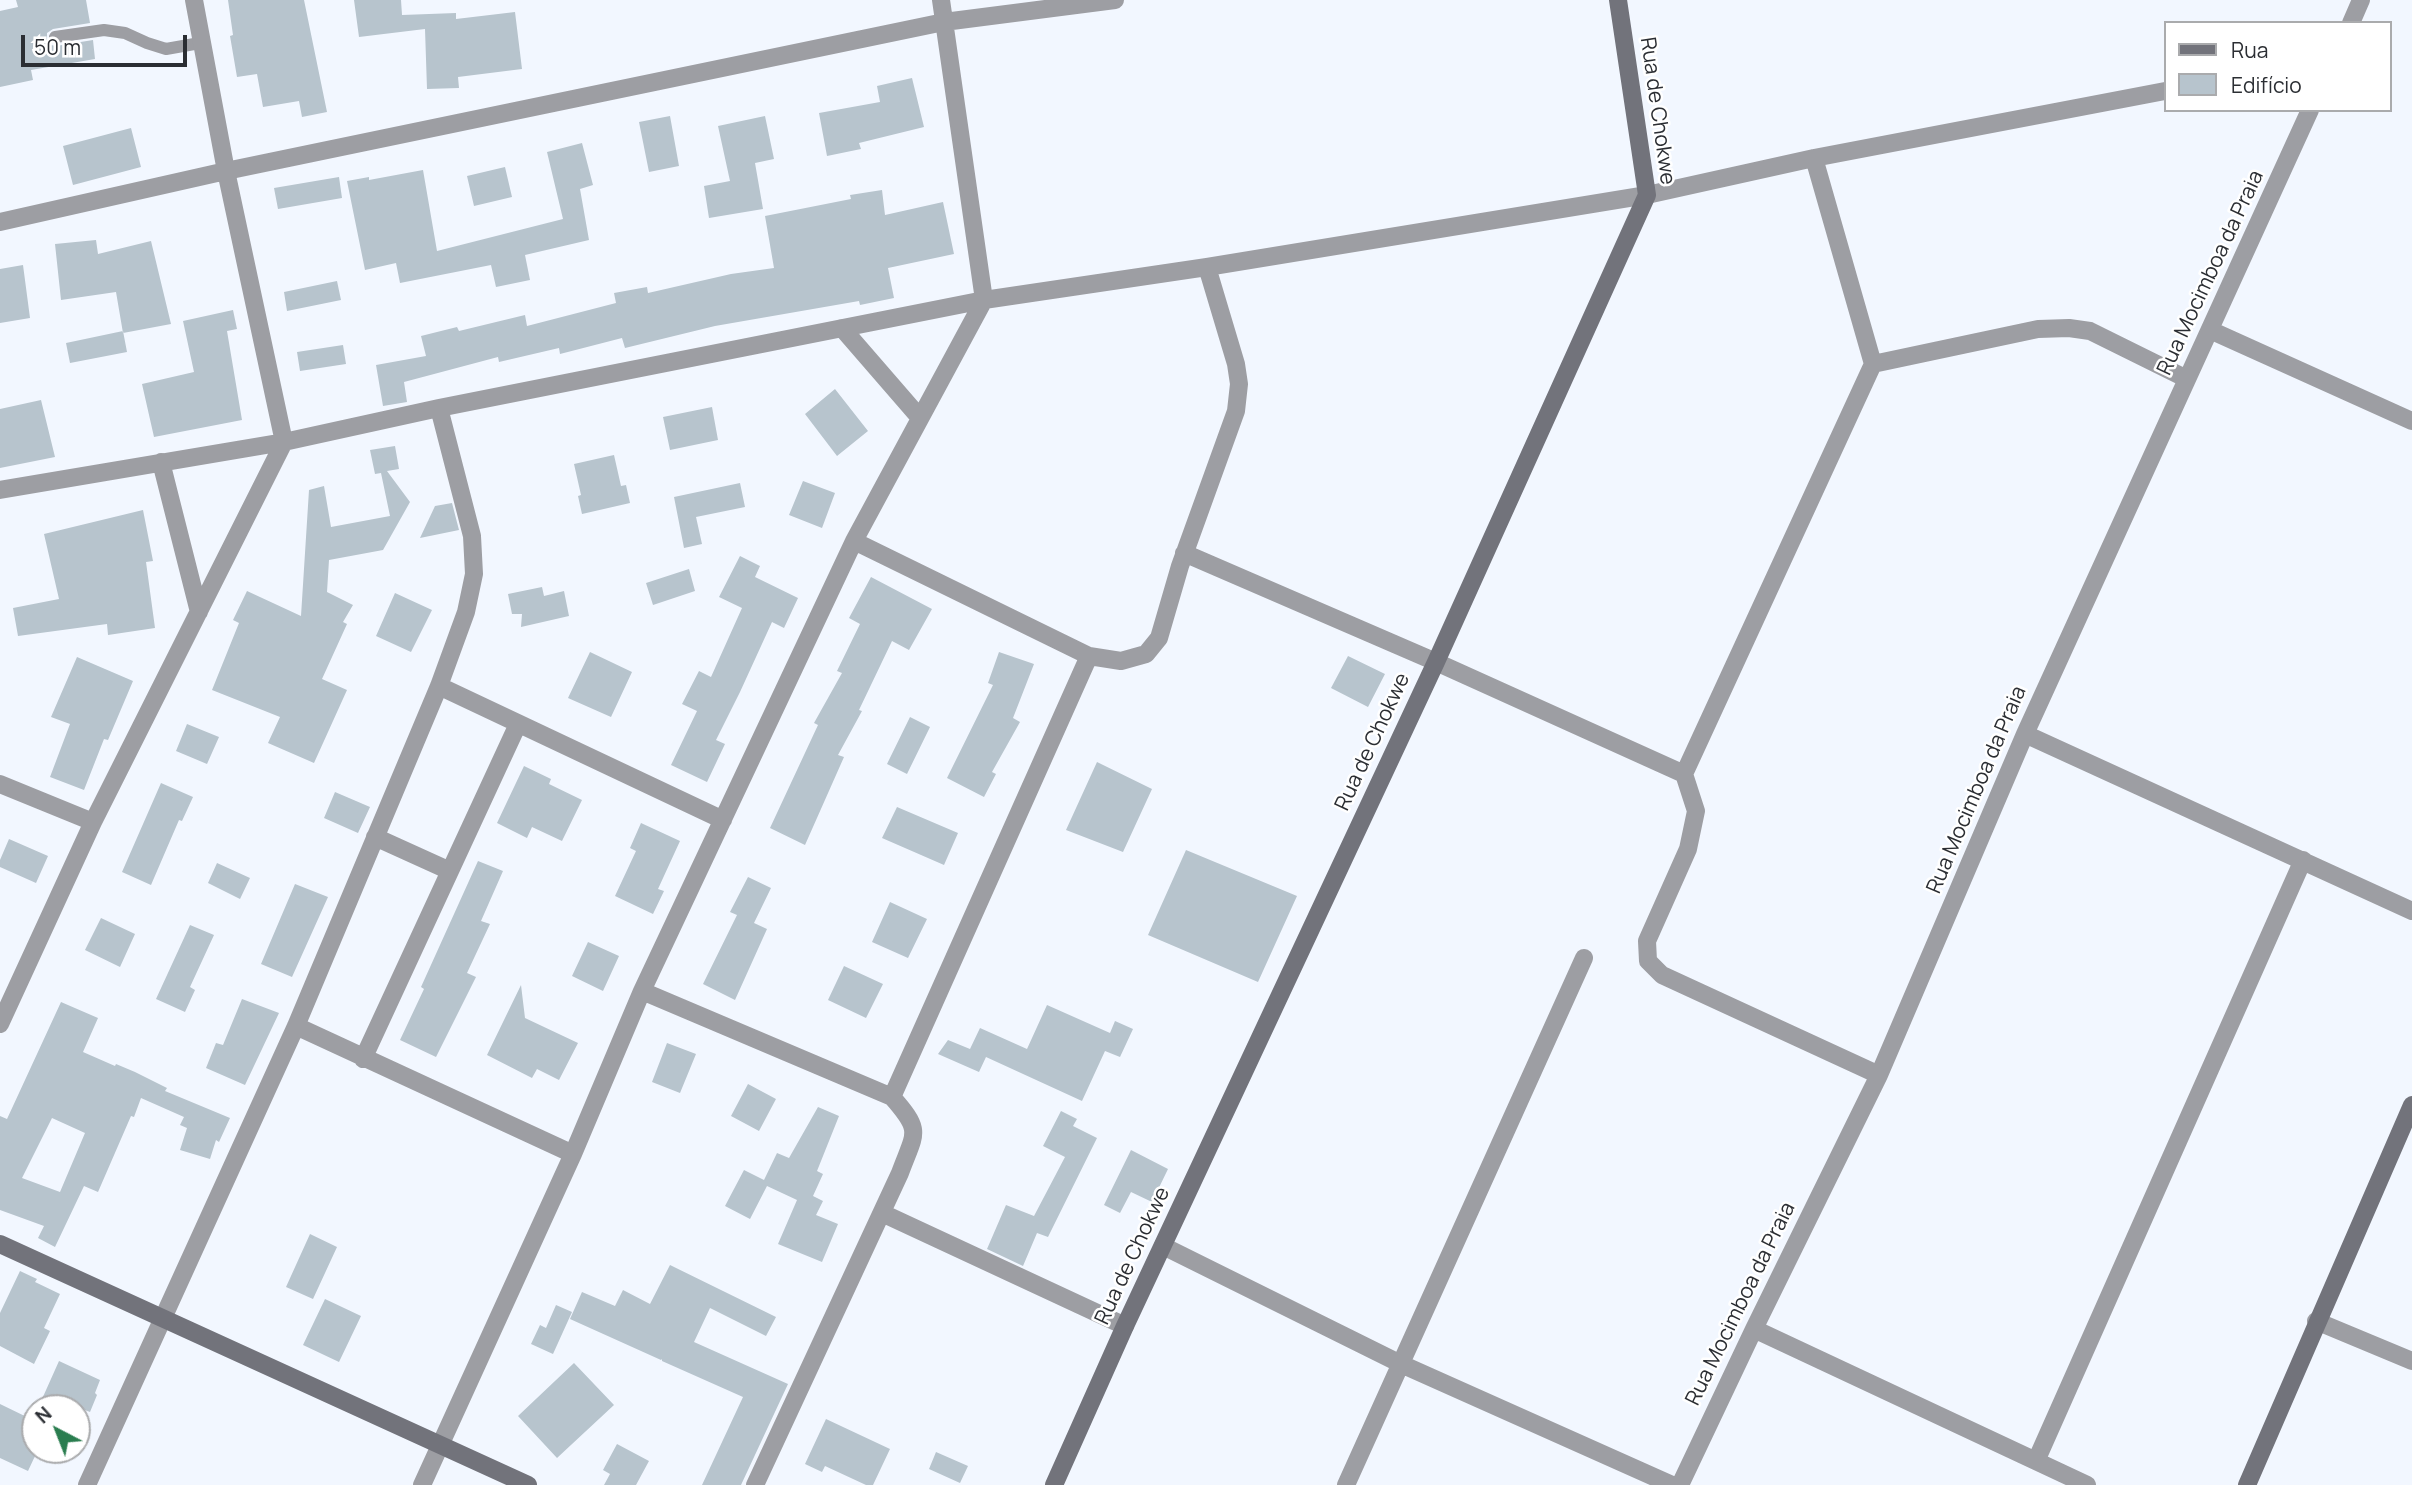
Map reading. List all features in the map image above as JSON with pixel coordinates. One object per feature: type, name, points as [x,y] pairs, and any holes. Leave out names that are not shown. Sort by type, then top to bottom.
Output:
[{"type":"street","points":[[0,1024],[93,822],[284,442],[226,171],[194,0]]},
{"type":"street","points":[[422,1485],[573,1154],[642,991],[854,541],[984,300],[942,0]]},
{"type":"street","points":[[0,222],[226,171],[944,22],[1115,0]]},
{"type":"street","name":"Rua de Chokwe","points":[[1054,1485],[1125,1326],[1436,662],[1647,195],[1618,0]]},
{"type":"street","points":[[2352,21],[2361,0]]},
{"type":"street","points":[[0,489],[284,442],[439,408],[984,300],[1207,267],[1647,195],[1814,158],[2164,91]]},
{"type":"street","name":"Rua Mocimboa da Praia","points":[[1680,1485],[1879,1075],[2025,734],[2310,112]]},
{"type":"street","points":[[1814,158],[1873,364],[1684,774],[1696,811],[1688,849],[1647,941],[1648,961],[1662,975],[1879,1075]]},
{"type":"street","points":[[854,541],[1089,656],[1121,661],[1146,654],[1160,638],[1184,554],[1236,411],[1239,394],[1232,350],[1207,267]]},
{"type":"street","points":[[842,328],[920,418]]},
{"type":"street","points":[[1873,364],[2038,330],[2069,328],[2090,331],[2186,379]]},
{"type":"street","points":[[2210,330],[2412,421]]},
{"type":"street","points":[[87,1485],[296,1026],[439,686],[466,612],[474,574],[472,536],[439,408]]},
{"type":"street","points":[[161,462],[199,612]]},
{"type":"street","points":[[1184,554],[1436,662],[1684,774]]},
{"type":"street","points":[[892,1097],[1089,656]]},
{"type":"street","points":[[439,686],[723,820]]},
{"type":"street","points":[[363,1059],[518,724]]},
{"type":"street","points":[[2025,734],[2412,911]]},
{"type":"street","points":[[0,783],[93,822]]},
{"type":"street","points":[[375,837],[450,871]]},
{"type":"street","points":[[2036,1461],[2303,860]]},
{"type":"street","points":[[1346,1485],[1584,958]]},
{"type":"street","points":[[642,991],[892,1097],[913,1124],[914,1135],[882,1213],[755,1485]]},
{"type":"street","points":[[296,1026],[573,1154]]},
{"type":"street","points":[[2247,1485],[2316,1321],[2410,1114]]},
{"type":"street","points":[[882,1213],[1125,1326]]},
{"type":"street","points":[[0,1244],[528,1485]]},
{"type":"street","points":[[1163,1246],[1401,1364],[1672,1485]]},
{"type":"street","points":[[2316,1321],[2412,1361]]},
{"type":"street","points":[[1754,1329],[2087,1485]]},
{"type":"lane","points":[[55,37],[104,30],[125,33],[147,44],[166,49],[200,43]]},
{"type":"building","points":[[16,0],[86,0],[90,23],[53,29],[47,33],[47,39],[51,45],[56,46],[93,40],[95,59],[31,70],[33,80],[0,87],[0,11],[18,7]]},
{"type":"building","points":[[228,0],[304,0],[327,112],[302,117],[299,101],[263,107],[257,74],[237,77],[230,36],[233,35]]},
{"type":"building","points":[[354,0],[401,0],[402,15],[456,13],[456,19],[515,12],[522,69],[458,77],[459,88],[427,89],[425,29],[359,37]]},
{"type":"building","points":[[912,78],[924,127],[859,143],[861,149],[827,156],[819,113],[880,102],[877,86]]},
{"type":"building","points":[[670,116],[679,166],[649,172],[639,122]]},
{"type":"building","points":[[765,116],[774,159],[755,163],[763,209],[709,218],[704,186],[730,181],[718,126]]},
{"type":"building","points":[[131,128],[141,167],[73,185],[63,146]]},
{"type":"building","points":[[582,143],[593,185],[580,189],[589,240],[525,255],[530,280],[496,287],[491,265],[400,283],[396,263],[365,270],[347,181],[369,177],[369,180],[423,170],[437,251],[563,219],[547,152]]},
{"type":"building","points":[[505,167],[512,197],[474,206],[467,176]]},
{"type":"building","points":[[339,177],[342,198],[278,209],[274,188]]},
{"type":"building","points":[[882,190],[885,215],[943,202],[954,254],[888,268],[894,298],[860,305],[859,301],[715,326],[625,348],[622,338],[560,354],[559,348],[499,362],[498,357],[404,382],[407,402],[383,406],[376,365],[426,356],[421,336],[457,327],[459,331],[525,315],[527,326],[616,303],[614,293],[647,287],[648,293],[731,274],[774,268],[765,216]]},
{"type":"building","points":[[96,240],[98,254],[151,241],[171,324],[123,333],[116,292],[61,300],[55,244]]},
{"type":"building","points":[[23,265],[30,318],[0,323],[0,269]]},
{"type":"building","points":[[337,281],[341,300],[287,311],[284,292]]},
{"type":"building","points":[[233,310],[237,329],[227,331],[242,420],[154,437],[142,384],[194,372],[183,321]]},
{"type":"building","points":[[123,331],[127,352],[70,363],[66,343]]},
{"type":"building","points":[[343,345],[346,364],[300,371],[297,352]]},
{"type":"building","points":[[835,389],[868,431],[837,456],[805,414]]},
{"type":"building","points":[[41,400],[55,457],[0,468],[0,409]]},
{"type":"building","points":[[712,407],[718,440],[670,450],[663,417]]},
{"type":"building","points":[[395,446],[399,469],[387,471],[410,502],[383,550],[329,560],[327,592],[353,605],[343,622],[347,624],[322,679],[347,690],[314,763],[268,743],[280,717],[212,690],[239,623],[233,620],[247,591],[301,616],[309,490],[324,486],[331,527],[390,516],[381,473],[375,474],[370,450]]},
{"type":"building","points":[[614,455],[621,486],[626,485],[630,503],[582,514],[574,464]]},
{"type":"building","points":[[803,481],[835,493],[822,528],[789,515]]},
{"type":"building","points":[[740,483],[745,507],[696,517],[702,544],[684,548],[674,497]]},
{"type":"building","points":[[452,503],[459,530],[420,538],[435,506]]},
{"type":"building","points":[[143,510],[153,561],[146,562],[155,628],[108,635],[107,624],[18,636],[13,608],[59,599],[44,534]]},
{"type":"building","points":[[740,556],[760,566],[755,577],[798,598],[784,628],[772,622],[716,740],[725,744],[707,782],[671,765],[697,711],[682,704],[699,671],[711,677],[742,608],[719,597]]},
{"type":"building","points":[[689,569],[695,591],[653,605],[646,583]]},
{"type":"building","points":[[871,577],[932,609],[909,650],[892,641],[859,710],[862,711],[838,755],[844,757],[805,845],[770,828],[818,725],[814,723],[842,673],[837,671],[860,624],[849,618]]},
{"type":"building","points":[[542,587],[544,596],[564,591],[569,616],[521,627],[522,614],[512,614],[508,594]]},
{"type":"building","points":[[395,593],[432,610],[411,652],[376,636]]},
{"type":"building","points":[[590,652],[632,672],[611,717],[568,698]]},
{"type":"building","points":[[999,652],[1034,664],[1013,718],[1020,722],[992,772],[996,774],[984,797],[947,778],[993,685],[988,683]]},
{"type":"building","points":[[1348,656],[1385,674],[1368,707],[1331,688]]},
{"type":"building","points":[[77,657],[133,681],[108,740],[104,739],[84,790],[50,777],[70,724],[51,717]]},
{"type":"building","points":[[910,717],[930,727],[907,774],[887,764]]},
{"type":"building","points":[[187,724],[219,737],[207,764],[176,751]]},
{"type":"building","points":[[1097,762],[1152,789],[1123,852],[1066,830]]},
{"type":"building","points":[[524,766],[551,779],[549,784],[582,800],[562,841],[532,827],[527,838],[497,823]]},
{"type":"building","points":[[161,783],[193,797],[182,821],[179,820],[151,885],[122,872]]},
{"type":"building","points":[[335,792],[370,807],[358,833],[324,818]]},
{"type":"building","points":[[897,807],[958,833],[944,865],[882,838]]},
{"type":"building","points":[[641,823],[680,841],[658,889],[664,891],[653,914],[615,896],[636,851],[630,848]]},
{"type":"building","points":[[9,839],[48,856],[36,883],[0,867],[0,860]]},
{"type":"building","points":[[1186,850],[1297,896],[1258,982],[1148,935]]},
{"type":"building","points":[[478,861],[503,871],[481,921],[490,924],[467,973],[476,977],[436,1057],[400,1040]]},
{"type":"building","points":[[217,863],[250,878],[240,899],[208,883]]},
{"type":"building","points":[[748,877],[771,888],[754,923],[767,929],[735,1000],[703,984],[737,915],[730,912]]},
{"type":"building","points":[[295,884],[328,897],[292,977],[261,964]]},
{"type":"building","points":[[890,902],[927,919],[908,958],[872,942]]},
{"type":"building","points":[[101,918],[135,934],[120,967],[85,950]]},
{"type":"building","points":[[190,925],[214,935],[190,987],[195,990],[185,1012],[156,999]]},
{"type":"building","points":[[588,942],[619,956],[603,991],[572,976]]},
{"type":"building","points":[[844,966],[883,984],[866,1018],[828,1000]]},
{"type":"building","points":[[521,985],[525,1018],[578,1043],[559,1080],[537,1069],[532,1078],[487,1055]]},
{"type":"building","points":[[242,999],[279,1013],[245,1085],[206,1068],[216,1043],[223,1045]]},
{"type":"building","points":[[61,1002],[98,1018],[83,1052],[135,1072],[167,1088],[165,1091],[230,1118],[219,1142],[216,1140],[210,1159],[180,1150],[187,1128],[180,1125],[184,1117],[141,1098],[98,1192],[84,1186],[55,1247],[38,1238],[44,1226],[0,1210],[0,1116],[7,1119]],"holes":[[[52,1118],[85,1133],[60,1192],[22,1178]]]},
{"type":"building","points":[[1047,1005],[1110,1033],[1115,1021],[1133,1029],[1120,1057],[1105,1051],[1082,1101],[986,1057],[979,1072],[938,1054],[948,1040],[970,1049],[980,1028],[1027,1049]]},
{"type":"building","points":[[667,1043],[696,1054],[680,1093],[652,1082]]},
{"type":"building","points":[[748,1084],[776,1099],[759,1131],[731,1116]]},
{"type":"building","points":[[818,1107],[839,1116],[817,1171],[823,1174],[813,1196],[823,1201],[816,1215],[838,1224],[822,1262],[778,1244],[797,1200],[767,1186],[750,1219],[725,1206],[744,1170],[764,1180],[777,1153],[789,1158]]},
{"type":"building","points":[[1061,1111],[1077,1119],[1073,1126],[1097,1138],[1048,1237],[1037,1233],[1023,1266],[987,1249],[1006,1205],[1034,1216],[1065,1157],[1043,1146]]},
{"type":"building","points":[[1131,1150],[1168,1169],[1152,1202],[1131,1192],[1120,1213],[1104,1205]]},
{"type":"building","points":[[310,1234],[337,1247],[313,1299],[286,1287]]},
{"type":"building","points":[[670,1265],[776,1317],[766,1336],[710,1308],[694,1342],[788,1384],[741,1485],[702,1485],[743,1397],[570,1319],[582,1292],[615,1306],[623,1290],[650,1304]]},
{"type":"building","points":[[20,1271],[60,1294],[44,1328],[50,1331],[34,1364],[0,1346],[0,1313]]},
{"type":"building","points":[[325,1299],[361,1316],[339,1362],[303,1345]]},
{"type":"building","points":[[556,1305],[572,1312],[553,1354],[531,1344],[540,1325],[546,1328]]},
{"type":"building","points":[[59,1361],[100,1380],[91,1410],[91,1394],[44,1394]]},
{"type":"building","points":[[574,1363],[614,1405],[557,1458],[518,1416]]},
{"type":"building","points":[[0,1404],[21,1414],[21,1464],[31,1464],[28,1471],[0,1458]]},
{"type":"building","points":[[826,1419],[890,1449],[873,1485],[866,1485],[825,1466],[822,1472],[805,1464]]},
{"type":"building","points":[[617,1444],[649,1461],[636,1485],[604,1485],[610,1474],[603,1470]]},
{"type":"building","points":[[936,1452],[968,1466],[960,1483],[929,1469]]}]
